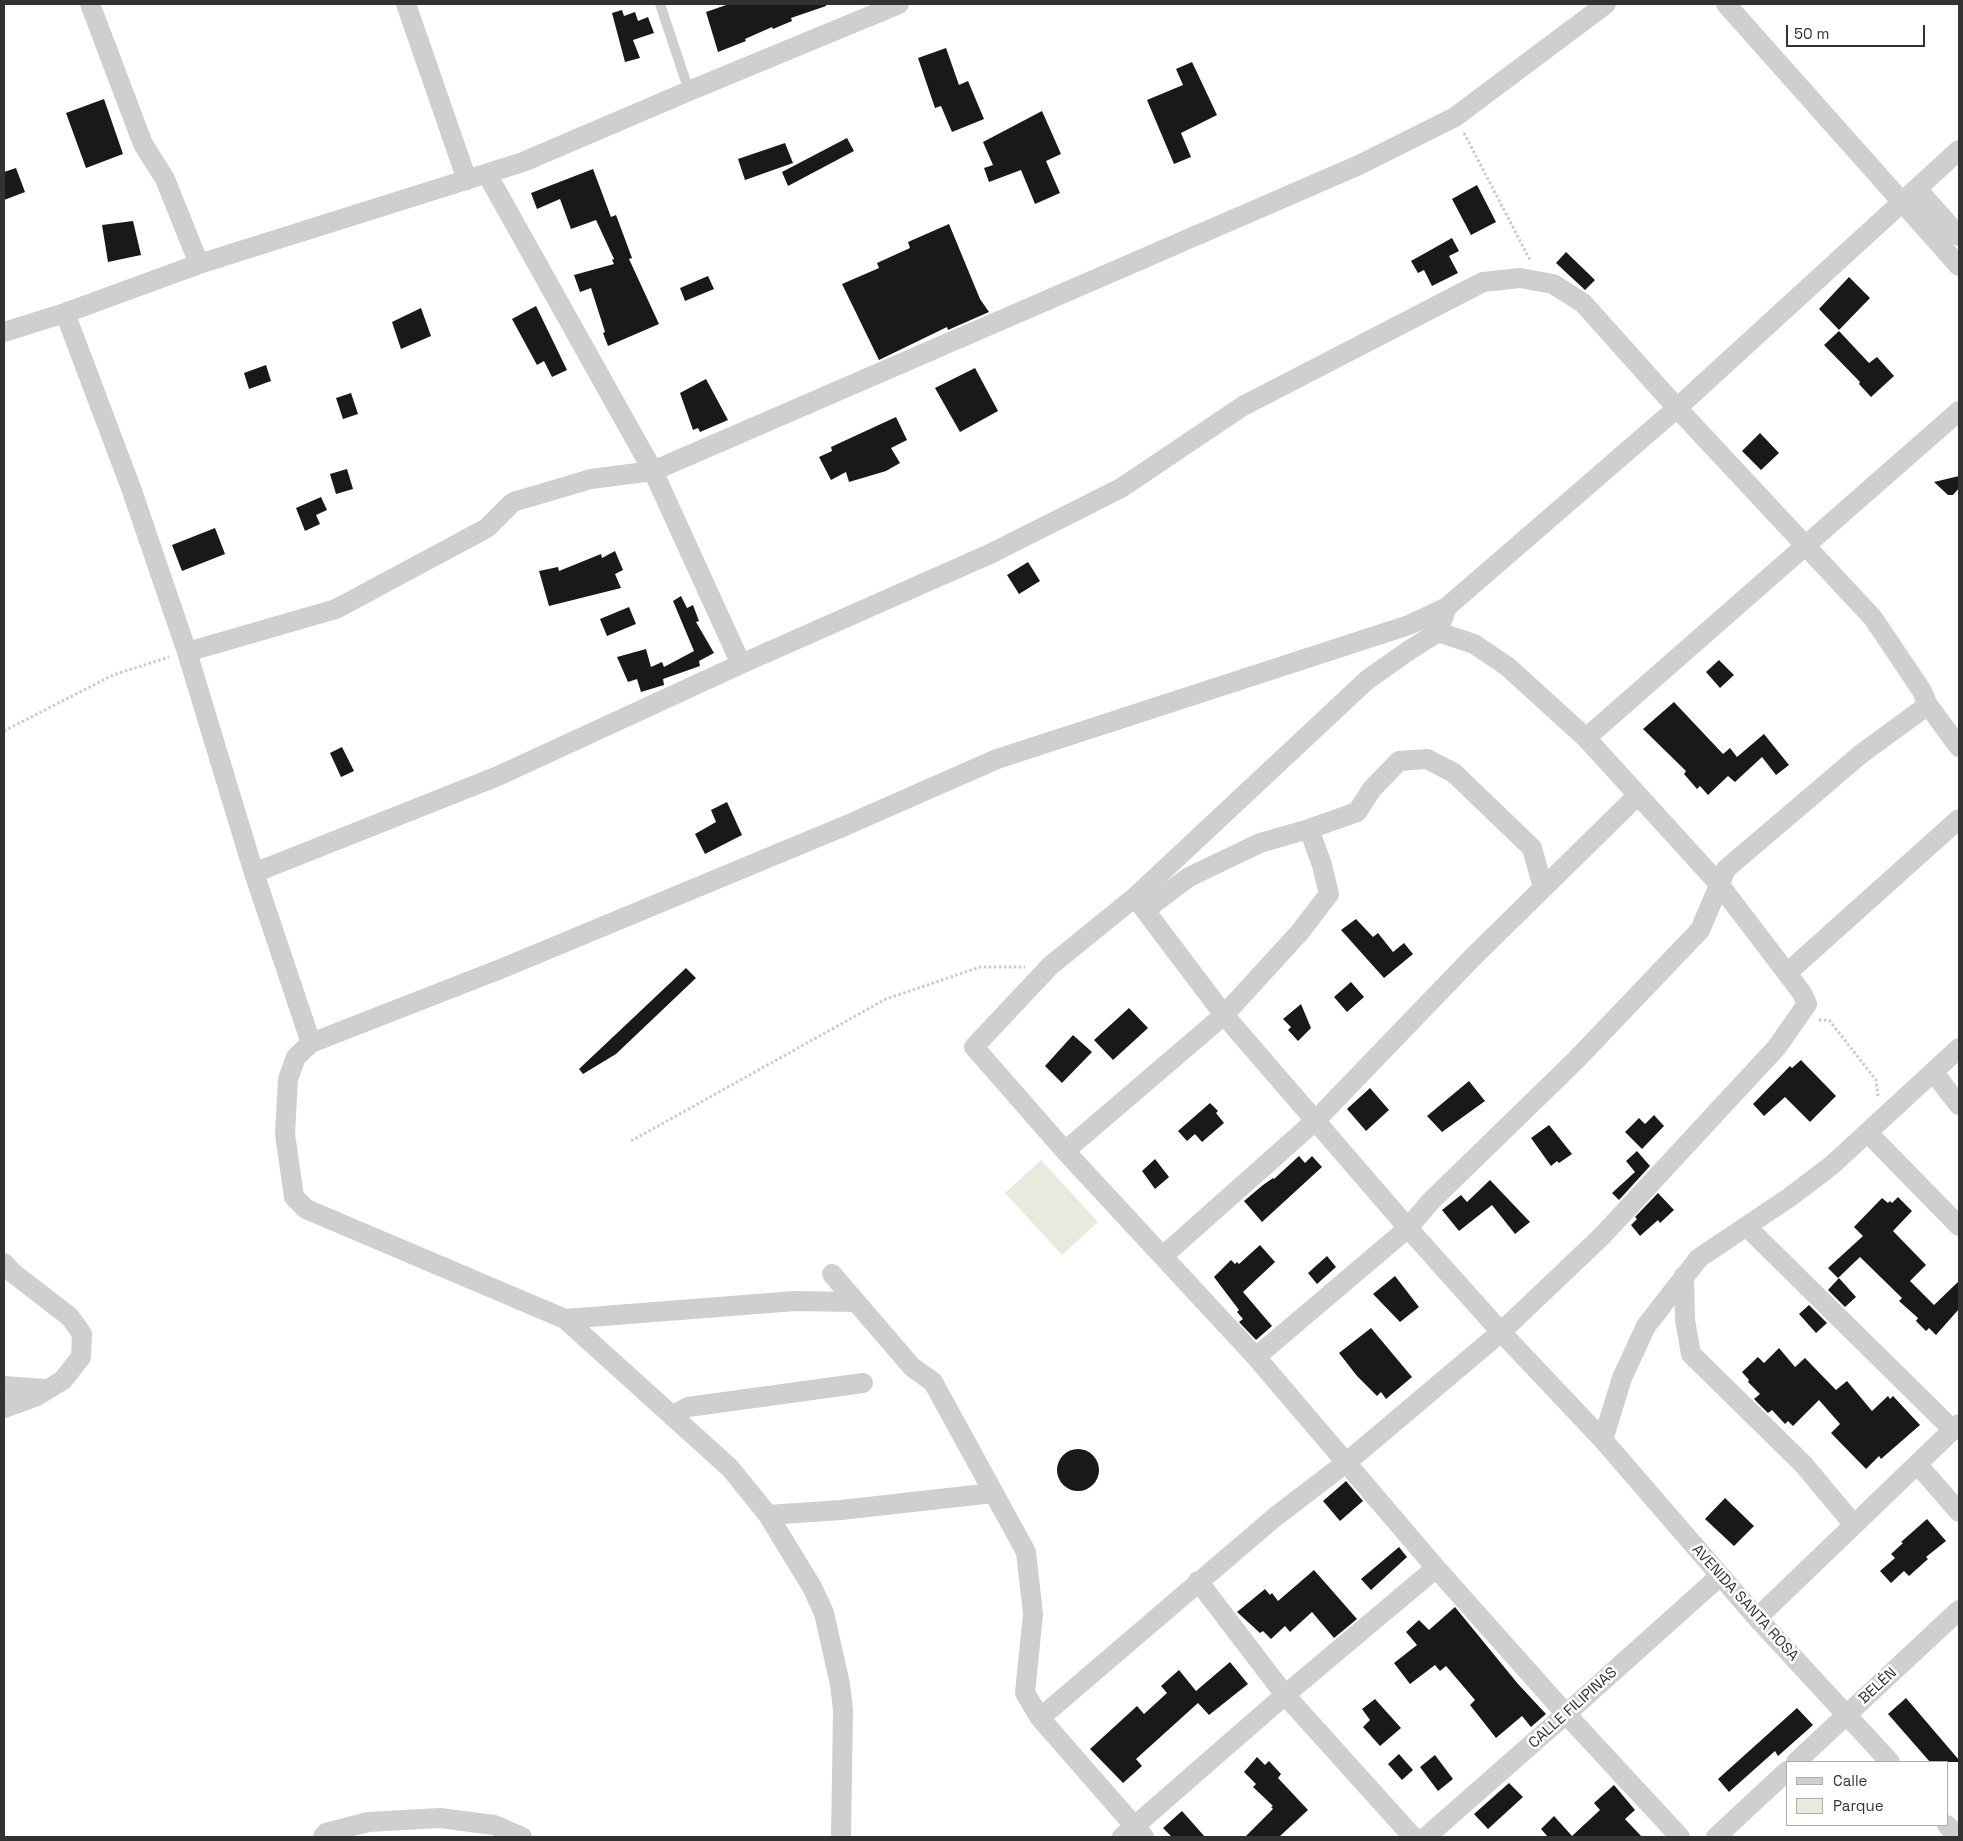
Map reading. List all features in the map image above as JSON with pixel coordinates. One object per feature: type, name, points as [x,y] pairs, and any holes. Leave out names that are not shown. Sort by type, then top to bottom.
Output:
[{"type":"street","points":[[90,4],[143,144],[165,178],[199,264]]},
{"type":"street","points":[[406,4],[467,180]]},
{"type":"street","points":[[187,652],[336,610],[487,528],[513,502],[591,479],[653,471],[1350,169],[1455,117],[1606,4]]},
{"type":"street","points":[[1726,4],[1910,196],[1959,236]]},
{"type":"street","points":[[4,332],[65,313],[199,264],[523,162],[689,90],[895,5]]},
{"type":"street","points":[[841,1837],[843,1710],[824,1613],[812,1587],[768,1515],[730,1468],[565,1319],[306,1209],[294,1197],[285,1134],[288,1079],[296,1057],[311,1043],[512,965],[847,825],[997,759],[1409,625],[1447,607],[1677,408],[1959,150]]},
{"type":"street","points":[[487,174],[653,471],[741,664]]},
{"type":"street","points":[[1910,196],[1959,266]]},
{"type":"street","points":[[254,873],[498,776],[741,664],[992,553],[1121,488],[1243,406],[1483,282],[1520,278],[1553,284],[1583,302],[1677,408],[1807,546],[1860,607],[1873,618],[1922,691],[1928,705],[1959,747]]},
{"type":"street","points":[[65,313],[131,488],[187,652],[254,873],[311,1043]]},
{"type":"street","points":[[1586,738],[1959,412]]},
{"type":"street","points":[[1140,904],[1367,680],[1438,632],[1447,607]]},
{"type":"street","points":[[1040,1718],[1274,1517],[1347,1462],[1501,1332],[1602,1236],[1777,1047],[1807,1004],[1802,993],[1719,884],[1586,738],[1508,667],[1474,644],[1438,632]]},
{"type":"street","points":[[1256,1357],[1408,1228],[1430,1202],[1576,1060],[1700,930],[1726,869],[1860,754],[1928,705]]},
{"type":"street","points":[[1543,888],[1532,848],[1454,773],[1427,759],[1400,761],[1372,789],[1357,812],[1309,829],[1260,842],[1140,904],[1050,966],[974,1046],[1065,1151],[1256,1357],[1436,1568],[1566,1714],[1680,1837]]},
{"type":"street","points":[[1162,1256],[1315,1121],[1474,956],[1638,795]]},
{"type":"street","points":[[1787,973],[1959,819]]},
{"type":"street","points":[[1065,1151],[1224,1015],[1300,932],[1329,894],[1322,865],[1309,829]]},
{"type":"street","name":"AVENIDA SANTA ROSA","points":[[1140,904],[1224,1015],[1408,1228],[1501,1332],[1603,1440],[1757,1618],[1889,1761]]},
{"type":"street","points":[[1603,1440],[1622,1378],[1646,1326],[1699,1258],[1748,1227],[1832,1165],[1959,1048]]},
{"type":"street","points":[[1934,1073],[1959,1105]]},
{"type":"street","points":[[1874,1127],[1959,1226]]},
{"type":"street","points":[[1748,1227],[1956,1427],[1757,1618]]},
{"type":"street","points":[[4,1263],[13,1273],[70,1317],[82,1334],[81,1357],[63,1380],[37,1396],[4,1408]]},
{"type":"street","points":[[832,1274],[912,1367],[933,1382],[1026,1552],[1033,1614],[1025,1693],[1040,1718],[1134,1834],[1285,1695],[1436,1568]]},
{"type":"street","points":[[1684,1276],[1684,1320],[1691,1354],[1804,1465],[1854,1525]]},
{"type":"street","points":[[565,1319],[795,1302],[856,1302]]},
{"type":"street","points":[[672,1416],[688,1407],[863,1383]]},
{"type":"street","points":[[4,1386],[48,1390]]},
{"type":"street","points":[[1918,1465],[1959,1512]]},
{"type":"street","points":[[768,1515],[841,1510],[993,1493]]},
{"type":"street","name":"CALLE FILIPINAS","points":[[1426,1837],[1720,1576]]},
{"type":"street","points":[[1198,1581],[1285,1695],[1413,1837]]},
{"type":"street","name":"BELÉN","points":[[1797,1761],[1959,1610]]},
{"type":"street","points":[[1716,1837],[1786,1772]]},
{"type":"street","points":[[326,1836],[368,1822],[440,1818],[494,1825],[522,1837]]},
{"type":"street","points":[[1948,1826],[1958,1837]]},
{"type":"lane","points":[[660,4],[689,90]]},
{"type":"path","points":[[1455,117],[1541,282]]},
{"type":"path","points":[[4,731],[113,675],[187,652]]},
{"type":"path","points":[[631,1141],[886,999],[980,967],[1050,966]]},
{"type":"path","points":[[1818,1020],[1829,1020],[1876,1080],[1874,1127]]},
{"type":"green space","points":[[1041,1160],[1098,1222],[1062,1255],[1005,1193]]},
{"type":"building","points":[[729,4],[826,4],[826,6],[791,18],[792,21],[773,29],[772,27],[745,39],[746,41],[718,52],[706,12]]},
{"type":"building","points":[[622,10],[624,16],[635,12],[638,21],[648,17],[654,33],[633,40],[640,58],[625,62],[612,13]]},
{"type":"building","points":[[946,48],[959,85],[968,81],[984,119],[952,132],[941,106],[935,108],[918,58]]},
{"type":"building","points":[[1192,62],[1217,115],[1181,133],[1191,157],[1174,164],[1147,100],[1183,85],[1176,69]]},
{"type":"building","points":[[104,99],[123,154],[86,168],[66,113]]},
{"type":"building","points":[[1042,111],[1061,154],[1046,161],[1060,193],[1035,204],[1021,170],[989,182],[984,168],[993,165],[983,142]]},
{"type":"building","points":[[847,138],[854,151],[788,186],[782,172]]},
{"type":"building","points":[[785,143],[793,163],[745,180],[738,159]]},
{"type":"building","points":[[16,168],[25,192],[4,200],[4,172]]},
{"type":"building","points":[[593,169],[611,217],[616,215],[632,258],[629,259],[659,324],[608,346],[591,288],[580,292],[574,275],[614,264],[612,260],[614,259],[596,220],[571,229],[560,199],[537,209],[531,193]]},
{"type":"building","points":[[1477,185],[1496,222],[1471,235],[1452,199]]},
{"type":"building","points":[[133,221],[141,255],[108,262],[102,225]]},
{"type":"building","points":[[949,224],[980,299],[989,312],[948,330],[947,327],[879,360],[842,284],[879,268],[877,263],[910,248],[908,242]]},
{"type":"building","points":[[1452,238],[1459,251],[1449,256],[1458,273],[1432,286],[1424,270],[1418,273],[1411,261]]},
{"type":"building","points":[[1566,252],[1595,280],[1585,290],[1556,263]]},
{"type":"building","points":[[708,276],[714,289],[685,301],[680,288]]},
{"type":"building","points":[[1849,277],[1870,298],[1839,330],[1819,309]]},
{"type":"building","points":[[536,306],[567,370],[552,377],[544,361],[537,365],[512,319]]},
{"type":"building","points":[[421,308],[431,336],[401,349],[392,322]]},
{"type":"building","points":[[1839,331],[1869,363],[1877,357],[1894,376],[1871,397],[1859,384],[1860,382],[1824,345]]},
{"type":"building","points":[[266,365],[271,381],[249,389],[244,373]]},
{"type":"building","points":[[975,368],[998,411],[960,432],[935,388]]},
{"type":"building","points":[[706,379],[728,420],[700,432],[698,428],[693,430],[680,393]]},
{"type":"building","points":[[351,393],[358,414],[343,419],[336,398]]},
{"type":"building","points":[[896,417],[907,440],[891,448],[900,463],[886,471],[849,482],[846,472],[831,480],[819,457],[832,451],[831,447]]},
{"type":"building","points":[[1760,433],[1779,453],[1761,470],[1742,451]]},
{"type":"building","points":[[347,469],[353,489],[336,494],[330,474]]},
{"type":"building","points":[[1959,476],[1959,488],[1953,495],[1948,495],[1934,482]]},
{"type":"building","points":[[321,497],[327,510],[316,515],[320,524],[305,531],[296,508]]},
{"type":"building","points":[[215,528],[225,554],[182,571],[172,545]]},
{"type":"building","points":[[615,551],[623,570],[615,574],[621,588],[549,606],[539,571],[558,567],[559,571],[601,554],[602,558]]},
{"type":"building","points":[[1028,562],[1040,581],[1019,594],[1007,575]]},
{"type":"building","points":[[681,596],[687,608],[693,605],[699,621],[696,622],[714,653],[699,661],[700,666],[663,679],[664,685],[641,692],[637,679],[628,682],[617,657],[646,649],[651,667],[662,662],[664,667],[694,651],[673,601]]},
{"type":"building","points":[[629,607],[636,624],[607,636],[600,619]]},
{"type":"building","points":[[1719,660],[1734,675],[1720,688],[1706,672]]},
{"type":"building","points":[[1674,702],[1723,754],[1730,748],[1737,757],[1764,734],[1789,765],[1776,775],[1762,757],[1735,782],[1728,776],[1708,795],[1700,786],[1697,789],[1684,774],[1686,771],[1643,729]]},
{"type":"building","points":[[342,747],[354,771],[341,777],[330,753]]},
{"type":"building","points":[[727,802],[742,835],[705,854],[695,834],[716,822],[711,810]]},
{"type":"building","points":[[1356,919],[1373,937],[1378,933],[1393,952],[1404,943],[1413,954],[1384,978],[1341,930]]},
{"type":"building","points":[[686,968],[696,978],[616,1054],[583,1074],[579,1069]]},
{"type":"building","points":[[1351,982],[1364,997],[1347,1012],[1334,997]]},
{"type":"building","points":[[1301,1004],[1311,1028],[1298,1041],[1288,1030],[1291,1027],[1283,1019]]},
{"type":"building","points":[[1129,1008],[1148,1028],[1113,1060],[1094,1040]]},
{"type":"building","points":[[1073,1035],[1092,1052],[1062,1083],[1045,1066]]},
{"type":"building","points":[[1801,1060],[1836,1096],[1810,1122],[1785,1097],[1764,1116],[1753,1104],[1790,1066],[1792,1068]]},
{"type":"building","points":[[1469,1081],[1485,1101],[1442,1132],[1427,1116]]},
{"type":"building","points":[[1370,1088],[1389,1110],[1366,1131],[1347,1109]]},
{"type":"building","points":[[1210,1103],[1218,1111],[1216,1113],[1224,1123],[1202,1142],[1195,1134],[1187,1141],[1178,1131]]},
{"type":"building","points":[[1654,1115],[1664,1126],[1642,1149],[1625,1132],[1639,1118],[1645,1124]]},
{"type":"building","points":[[1549,1125],[1572,1154],[1551,1166],[1531,1138]]},
{"type":"building","points":[[1637,1151],[1650,1166],[1619,1200],[1612,1193],[1635,1172],[1626,1161]]},
{"type":"building","points":[[1299,1156],[1305,1163],[1312,1156],[1322,1167],[1262,1222],[1244,1201],[1263,1185],[1274,1179]]},
{"type":"building","points":[[1155,1159],[1169,1177],[1155,1189],[1142,1171]]},
{"type":"building","points":[[1490,1180],[1530,1222],[1515,1234],[1492,1205],[1459,1231],[1442,1210],[1461,1195],[1467,1202]]},
{"type":"building","points":[[1658,1193],[1674,1210],[1660,1223],[1658,1220],[1640,1236],[1631,1225],[1637,1219],[1635,1217]]},
{"type":"building","points":[[1898,1197],[1912,1211],[1893,1231],[1926,1265],[1910,1281],[1934,1305],[1959,1281],[1959,1309],[1936,1335],[1929,1328],[1926,1331],[1916,1321],[1918,1318],[1899,1301],[1902,1298],[1860,1257],[1838,1278],[1828,1268],[1863,1236],[1854,1227],[1882,1198],[1888,1203],[1890,1201],[1892,1203]]},
{"type":"building","points":[[1260,1245],[1275,1262],[1243,1292],[1272,1326],[1256,1340],[1239,1322],[1243,1319],[1237,1312],[1239,1310],[1214,1277],[1231,1260],[1235,1264],[1237,1262],[1239,1264]]},
{"type":"building","points":[[1327,1256],[1336,1267],[1317,1284],[1308,1273]]},
{"type":"building","points":[[1395,1276],[1419,1307],[1400,1322],[1373,1294]]},
{"type":"building","points":[[1839,1278],[1856,1297],[1845,1307],[1828,1290]]},
{"type":"building","points":[[1809,1305],[1827,1323],[1816,1333],[1799,1314]]},
{"type":"building","points":[[1371,1328],[1412,1377],[1386,1399],[1381,1392],[1377,1396],[1357,1376],[1339,1353]]},
{"type":"building","points":[[1779,1348],[1795,1367],[1805,1358],[1836,1390],[1847,1381],[1872,1411],[1888,1396],[1890,1399],[1893,1396],[1920,1425],[1881,1459],[1879,1456],[1866,1469],[1831,1433],[1840,1424],[1819,1400],[1793,1426],[1788,1421],[1785,1424],[1772,1410],[1768,1413],[1754,1399],[1760,1394],[1748,1382],[1749,1380],[1742,1372],[1758,1357],[1764,1363]]},
{"type":"building","points":[[1074,1449],[1082,1449],[1093,1455],[1099,1470],[1093,1485],[1082,1491],[1074,1491],[1063,1485],[1057,1474],[1057,1466],[1063,1455]]},
{"type":"building","points":[[1346,1481],[1363,1501],[1340,1521],[1323,1501]]},
{"type":"building","points":[[1725,1498],[1754,1526],[1734,1546],[1705,1519]]},
{"type":"building","points":[[1927,1519],[1946,1541],[1926,1557],[1928,1559],[1909,1576],[1904,1571],[1891,1583],[1880,1571],[1895,1558],[1891,1554],[1903,1543],[1901,1542]]},
{"type":"building","points":[[1399,1547],[1407,1557],[1371,1590],[1361,1579]]},
{"type":"building","points":[[1314,1570],[1357,1619],[1334,1638],[1312,1612],[1290,1632],[1285,1626],[1271,1639],[1263,1631],[1260,1633],[1237,1612],[1265,1589],[1270,1595],[1272,1593],[1278,1601]]},
{"type":"building","points":[[1455,1607],[1518,1684],[1546,1714],[1531,1727],[1522,1716],[1496,1738],[1470,1705],[1475,1700],[1446,1666],[1440,1671],[1435,1665],[1410,1684],[1394,1663],[1417,1645],[1406,1632],[1419,1620],[1429,1630]]},
{"type":"building","points":[[1230,1662],[1248,1684],[1209,1715],[1198,1703],[1136,1759],[1142,1766],[1123,1783],[1090,1749],[1137,1706],[1144,1714],[1167,1693],[1161,1686],[1179,1670],[1196,1691]]},
{"type":"building","points":[[1906,1698],[1959,1762],[1929,1761],[1888,1714]]},
{"type":"building","points":[[1375,1699],[1401,1728],[1380,1746],[1363,1727],[1370,1720],[1362,1709]]},
{"type":"building","points":[[1797,1708],[1813,1725],[1778,1756],[1775,1751],[1729,1792],[1718,1779]]},
{"type":"building","points":[[1399,1754],[1413,1770],[1402,1780],[1388,1764]]},
{"type":"building","points":[[1435,1755],[1453,1779],[1438,1791],[1420,1767]]},
{"type":"building","points":[[1257,1757],[1265,1765],[1269,1761],[1281,1774],[1278,1778],[1308,1810],[1279,1837],[1245,1837],[1273,1809],[1271,1807],[1273,1806],[1253,1787],[1256,1784],[1244,1772]]},
{"type":"building","points":[[1509,1783],[1523,1797],[1488,1829],[1474,1814]]},
{"type":"building","points":[[1614,1785],[1635,1810],[1625,1819],[1642,1837],[1548,1837],[1541,1829],[1554,1816],[1572,1836],[1600,1810],[1594,1803]]},
{"type":"building","points":[[1182,1811],[1205,1837],[1172,1837],[1163,1828]]}]
